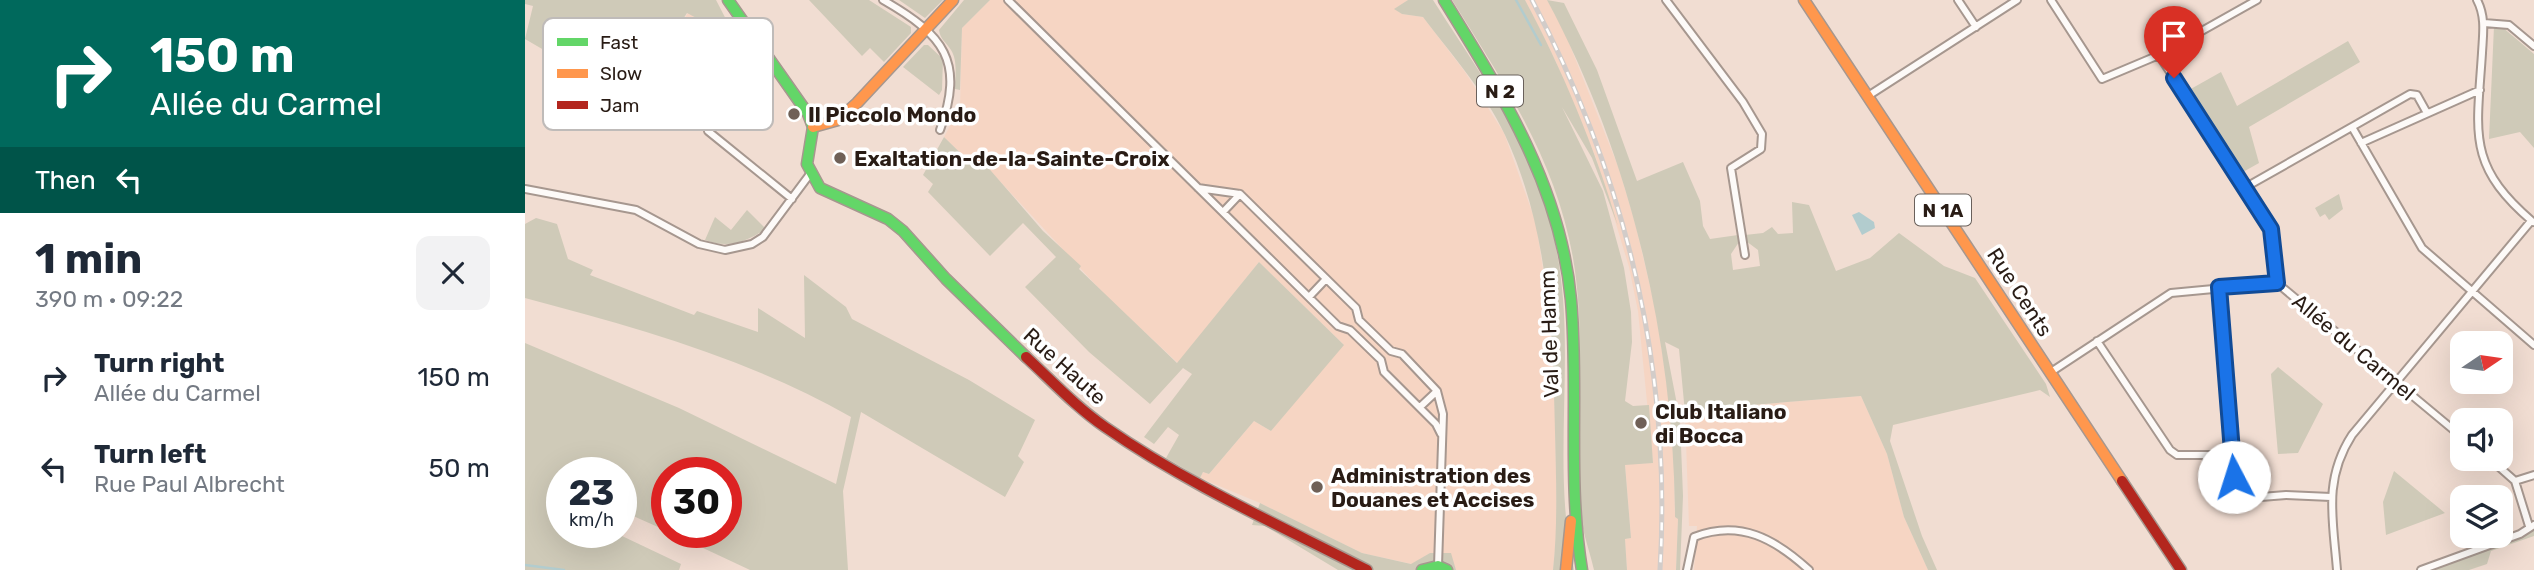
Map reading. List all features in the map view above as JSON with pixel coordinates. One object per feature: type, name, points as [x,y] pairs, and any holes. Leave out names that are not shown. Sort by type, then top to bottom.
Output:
[{"type":"main road","points":[[728,0],[740,18]]},
{"type":"main road","points":[[813,127],[838,120],[926,32],[953,0]]},
{"type":"main road","name":"Val de Hamm","points":[[1444,0],[1533,150],[1558,220],[1571,301],[1572,510],[1582,570]]},
{"type":"main road","name":"Rue Cents","points":[[1804,0],[2181,570]]},
{"type":"main road","points":[[773,67],[808,114],[813,127],[807,153],[810,174]]},
{"type":"main road","name":"Rue Haute","points":[[810,174],[828,193],[888,219],[903,231],[975,309],[1073,402],[1105,427],[1177,472],[1367,570]]},
{"type":"main road","points":[[1566,570],[1572,510]]},
{"type":"main road","points":[[1422,570],[1443,568]]},
{"type":"street","points":[[883,0],[926,32],[947,54],[951,68],[950,102],[940,130]]},
{"type":"street","points":[[1008,0],[1338,326],[1350,330],[1381,360],[1384,372],[1420,407],[1441,435]]},
{"type":"street","points":[[1666,0],[1743,102],[1762,134],[1761,149],[1731,168],[1745,255]]},
{"type":"street","points":[[1958,0],[1976,27]]},
{"type":"street","points":[[1868,96],[2017,0]]},
{"type":"street","points":[[2051,0],[2102,79],[2159,55],[2257,0]]},
{"type":"street","points":[[2337,570],[2331,496],[2340,453],[2396,382],[2532,222],[2508,201],[2486,167],[2479,147],[2477,126],[2484,23],[2477,0]]},
{"type":"street","points":[[2484,23],[2509,25],[2534,46]]},
{"type":"street","points":[[2159,55],[2271,229],[2277,283]]},
{"type":"street","points":[[2361,143],[2480,90]]},
{"type":"street","points":[[2246,187],[2410,94],[2417,96],[2427,114]]},
{"type":"street","points":[[2352,127],[2421,248],[2534,345]]},
{"type":"street","points":[[708,131],[792,200]]},
{"type":"street","points":[[525,189],[636,210],[699,244],[725,250],[752,244],[763,237],[810,174]]},
{"type":"street","points":[[1198,188],[1240,194],[1356,308],[1360,320],[1374,335],[1391,351],[1402,354],[1437,391],[1443,414],[1443,568]]},
{"type":"street","points":[[1223,212],[1240,194]]},
{"type":"street","points":[[1309,296],[1326,279]]},
{"type":"street","name":"Allée du Carmel","points":[[2050,372],[2171,293],[2277,283],[2450,427]]},
{"type":"street","points":[[2219,287],[2236,499]]},
{"type":"street","points":[[1350,330],[1360,320]]},
{"type":"street","points":[[1366,345],[1374,335]]},
{"type":"street","points":[[2097,341],[2170,450],[2177,455],[2232,455]]},
{"type":"street","points":[[1381,360],[1391,351]]},
{"type":"street","points":[[1420,407],[1437,391]]},
{"type":"street","points":[[2205,456],[2236,499]]},
{"type":"street","points":[[2421,570],[2520,534],[2532,526],[2515,481],[2504,471]]},
{"type":"street","points":[[2515,481],[2534,475]]},
{"type":"street","points":[[2236,499],[2286,495],[2331,496]]},
{"type":"street","points":[[1687,570],[1693,537],[1705,533],[1737,532],[1761,535],[1772,540],[1809,570]]},
{"type":"shaded area","points":[[525,0],[716,0],[725,18],[696,18],[687,13],[684,18],[543,18],[543,50],[525,39],[533,6],[525,4]]},
{"type":"shaded area","points":[[809,0],[869,0],[911,27],[911,33],[884,62],[870,48],[862,56]]},
{"type":"shaded area","points":[[899,0],[943,0],[925,18]]},
{"type":"shaded area","points":[[964,0],[990,0],[962,28],[960,90],[955,89],[955,59],[939,30]]},
{"type":"shaded area","points":[[990,0],[1408,0],[1395,9],[1402,14],[1423,17],[1465,72],[1504,133],[1536,223],[1552,329],[1554,361],[1557,529],[1553,570],[1456,570],[1450,553],[1430,553],[1412,564],[1362,553],[1260,503],[1200,478],[1203,472],[1209,474],[1254,421],[1271,431],[1343,344],[1259,262],[1178,363],[1106,296],[984,164],[978,170],[944,137],[960,108],[962,28]]},
{"type":"shaded area","points":[[1408,0],[1433,0],[1501,106],[1535,176],[1548,213],[1563,299],[1565,503],[1574,570],[1553,570],[1556,501],[1550,318],[1531,206],[1505,135],[1478,89],[1423,17],[1402,14],[1394,9]]},
{"type":"shaded area","points":[[1452,0],[1525,0],[1576,108],[1618,226],[1592,158],[1562,107],[1603,191],[1624,268],[1631,312],[1632,342],[1625,401],[1633,406],[1649,405],[1653,463],[1625,465],[1631,538],[1625,539],[1627,570],[1594,570],[1581,522],[1578,473],[1579,319],[1573,258],[1565,222],[1541,155],[1526,123]]},
{"type":"shaded area","points":[[1525,0],[1547,0],[1563,28],[1619,169],[1635,223],[1656,311],[1673,426],[1675,517],[1678,518],[1676,570],[1627,570],[1625,539],[1631,538],[1625,464],[1653,463],[1638,311],[1629,267],[1596,158],[1556,62]]},
{"type":"shaded area","points":[[1547,0],[1564,3],[1597,70],[1637,181],[1683,162],[1700,201],[1703,226],[1710,239],[1738,235],[1739,242],[1731,254],[1733,270],[1760,266],[1758,250],[1746,241],[1745,235],[1763,233],[1772,227],[1778,234],[1793,233],[1792,202],[1809,205],[1836,271],[1870,258],[1899,233],[1944,266],[1975,278],[2046,384],[2050,397],[2040,390],[1893,425],[1890,441],[1922,536],[1937,570],[1928,570],[1904,517],[1887,454],[1861,396],[1703,409],[1685,413],[1679,349],[1665,342],[1680,420],[1683,496],[1680,570],[1676,570],[1678,519],[1675,517],[1673,450],[1666,383],[1642,250],[1602,121]]},
{"type":"shaded area","points":[[688,13],[697,18],[685,18]]},
{"type":"shaded area","points":[[2494,26],[2501,26],[2534,54],[2534,148],[2520,132],[2489,139]]},
{"type":"shaded area","points":[[2348,41],[2360,62],[2249,127],[2259,163],[2243,172],[2189,90],[2221,72],[2237,106]]},
{"type":"shaded area","points":[[924,45],[928,45],[943,59],[942,90],[939,95],[903,67]]},
{"type":"shaded area","points":[[944,137],[978,170],[985,164],[1043,231],[1081,266],[1079,269],[1177,363],[1259,262],[1344,345],[1271,431],[1254,421],[1209,474],[1203,472],[1200,478],[1166,458],[1179,435],[1168,427],[1154,444],[1144,437],[1192,374],[1183,368],[1150,404],[1089,352],[1025,287],[1056,257],[1023,223],[990,256],[928,192],[933,184],[923,175]]},
{"type":"shaded area","points":[[2339,194],[2343,209],[2329,220],[2325,214],[2320,217],[2315,208]]},
{"type":"shaded area","points":[[747,210],[766,229],[737,243],[722,244],[705,240],[715,217],[731,230]]},
{"type":"shaded area","points":[[536,218],[557,224],[568,259],[593,270],[590,275],[694,315],[697,311],[758,332],[758,308],[805,338],[804,275],[846,307],[852,319],[969,380],[1035,420],[1018,456],[1024,462],[1005,497],[861,412],[843,491],[848,570],[750,570],[703,548],[742,548],[742,457],[651,457],[651,524],[637,518],[637,457],[546,457],[546,548],[637,548],[637,543],[681,564],[679,570],[525,570],[525,343],[679,408],[836,484],[851,417],[773,378],[692,347],[525,298],[525,224]]},
{"type":"shaded area","points":[[2278,367],[2323,404],[2298,453],[2278,454],[2271,374]]},
{"type":"shaded area","points":[[1861,396],[1887,454],[1904,517],[1928,570],[1694,570],[1697,526],[1689,526],[1685,413],[1703,409]]},
{"type":"shaded area","points":[[2394,471],[2445,513],[2386,535],[2383,502]]},
{"type":"shaded area","points":[[1260,503],[1362,553],[1411,564],[1430,553],[1451,553],[1456,570],[1338,570],[1265,526],[1252,525]]},
{"type":"shaded area","points":[[2534,529],[2534,536],[2513,543],[2513,540]]},
{"type":"shaded area","points":[[2491,548],[2500,548],[2491,551],[2487,564],[2469,570],[2430,570]]},
{"type":"water","points":[[1859,212],[1874,222],[1875,228],[1862,235],[1852,215]]},
{"type":"waterway","points":[[1516,0],[1541,45]]},
{"type":"waterway","points":[[525,565],[564,570]]},
{"type":"railway","points":[[1532,0],[1565,67],[1593,136],[1617,206],[1636,276],[1650,348],[1658,421],[1662,495],[1660,570]]},
{"type":"traffic: fast","points":[[728,0],[741,18]]},
{"type":"traffic: fast","points":[[1444,0],[1507,106],[1525,143],[1542,180],[1565,259],[1573,334],[1575,502],[1582,570]]},
{"type":"traffic: fast","points":[[773,64],[808,114],[813,127]]},
{"type":"traffic: fast","points":[[813,127],[807,164],[820,188],[888,219],[903,231],[946,279],[1026,357]]},
{"type":"traffic: fast","points":[[1422,570],[1438,566],[1447,570]]},
{"type":"traffic: slow","points":[[813,127],[838,120],[857,103],[953,0]]},
{"type":"traffic: slow","points":[[1804,0],[2122,481]]},
{"type":"traffic: slow","points":[[1566,570],[1571,521]]},
{"type":"traffic: jam","points":[[1026,357],[1084,411],[1136,448],[1234,503],[1367,570]]},
{"type":"traffic: jam","points":[[2122,481],[2181,570]]},
{"type":"place","name":"Il Piccolo Mondo","points":[[794,114]]},
{"type":"place","name":"Exaltation-de-la-Sainte-Croix","points":[[840,158]]},
{"type":"place","name":"Club Italiano di Bocca","points":[[1641,423]]},
{"type":"place","name":"Administration des Douanes et Accises","points":[[1317,487]]},
{"type":"route","points":[[2174,78],[2266,220],[2276,248],[2277,283],[2219,287],[2234,477]]}]
